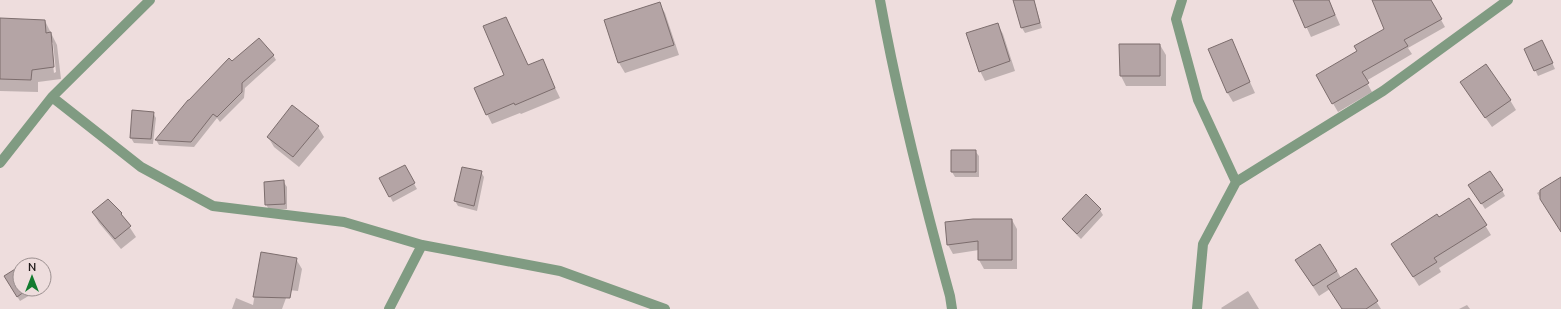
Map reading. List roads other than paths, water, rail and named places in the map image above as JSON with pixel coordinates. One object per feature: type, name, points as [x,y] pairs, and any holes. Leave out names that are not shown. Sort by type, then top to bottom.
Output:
[{"type":"street","points":[[0,163],[52,97],[150,0]]},
{"type":"street","points":[[880,0],[892,67],[952,309]]},
{"type":"street","points":[[1182,0],[1176,19],[1198,100],[1236,182]]},
{"type":"street","points":[[1197,309],[1202,244],[1236,182],[1383,91],[1508,0]]},
{"type":"street","points":[[52,97],[141,167],[213,206],[344,222],[422,245],[560,271],[665,309]]},
{"type":"street","points":[[389,309],[422,245]]}]
